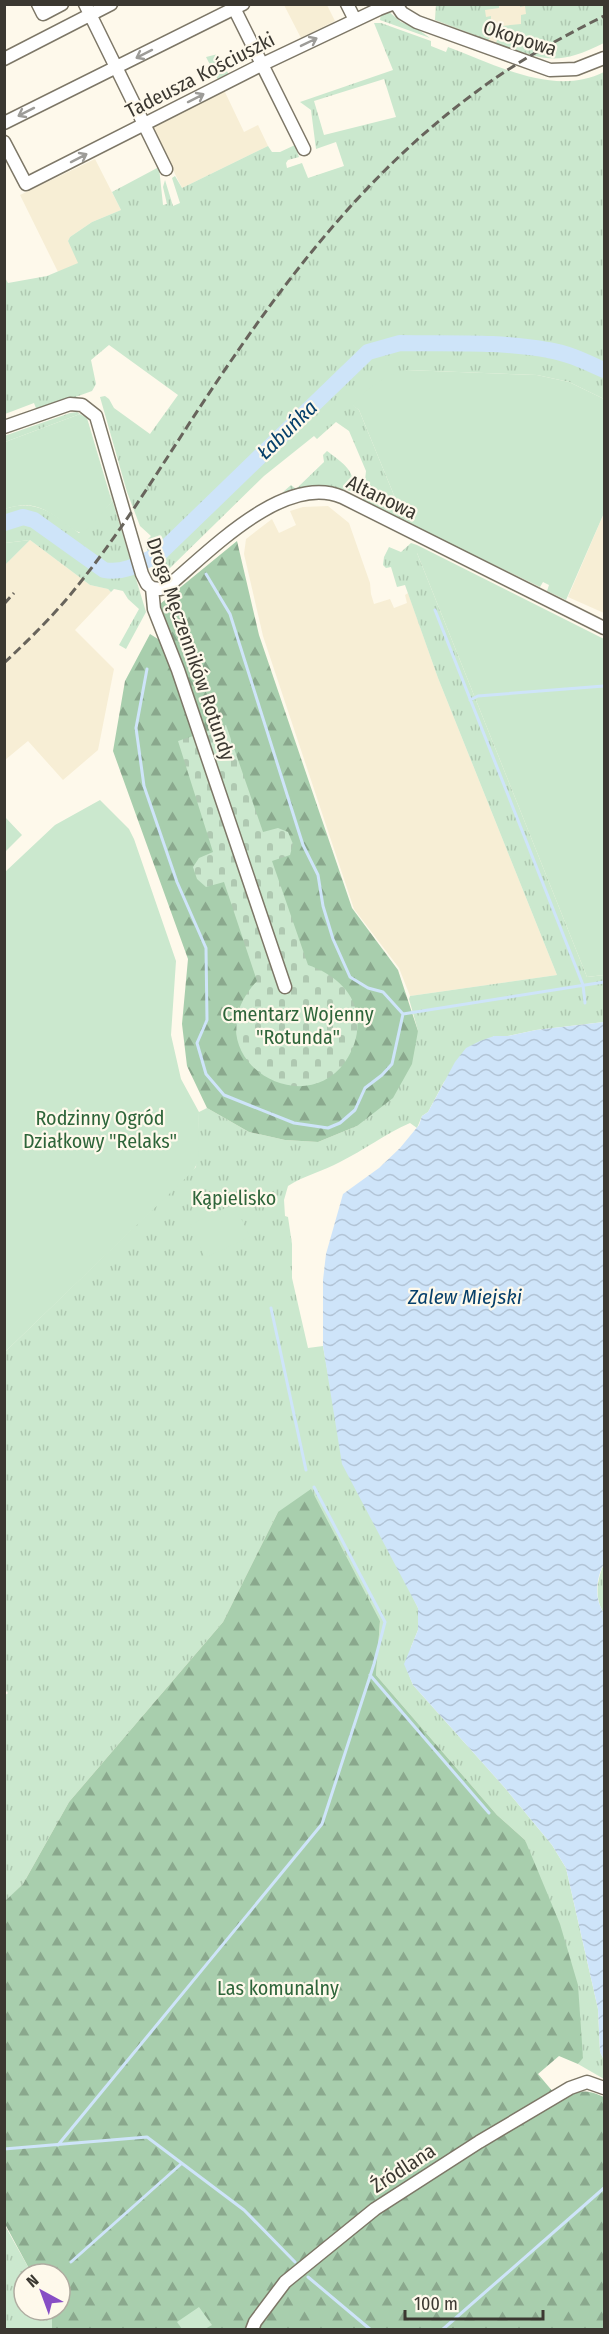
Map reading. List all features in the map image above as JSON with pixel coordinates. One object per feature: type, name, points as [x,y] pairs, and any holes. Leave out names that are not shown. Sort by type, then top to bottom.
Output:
[{"type":"street","points":[[38,4],[43,14],[62,4]]},
{"type":"street","points":[[4,59],[89,13],[111,4]]},
{"type":"street","points":[[347,4],[355,20]]},
{"type":"street","name":"Tadeusza Kościuszki","points":[[4,142],[26,184],[263,64],[394,4]]},
{"type":"street","name":"Okopowa","points":[[394,4],[402,13],[417,22],[544,68],[561,71],[576,69],[604,58]]},
{"type":"street","points":[[4,123],[236,6],[304,149]]},
{"type":"street","points":[[89,13],[166,169]]},
{"type":"street","name":"Droga Męczenników Rotundy","points":[[4,428],[70,404],[82,405],[96,416],[142,574],[152,588],[154,609],[178,669],[285,987]]},
{"type":"street","name":"Altanowa","points":[[152,588],[167,587],[262,509],[288,499],[324,492],[342,497],[604,628]]},
{"type":"street","name":"Źródlana","points":[[252,2330],[255,2322],[285,2282],[375,2210],[479,2142],[570,2088],[587,2082],[604,2088]]},
{"type":"shaded area","points":[[284,5],[327,5],[335,21],[301,38]]},
{"type":"shaded area","points":[[436,5],[526,5],[529,37],[510,48],[435,20]]},
{"type":"shaded area","points":[[224,90],[244,132],[258,125],[268,146],[182,188],[151,126]]},
{"type":"shaded area","points":[[95,159],[121,210],[92,222],[70,237],[68,241],[79,263],[58,272],[20,195]]},
{"type":"shaded area","points":[[328,506],[349,523],[370,583],[374,604],[390,599],[394,608],[407,603],[405,595],[408,593],[438,678],[557,975],[410,996],[399,968],[354,909],[263,636],[244,554],[246,539],[272,519],[279,533],[296,525],[290,511],[303,507]]},
{"type":"shaded area","points":[[604,513],[604,613],[568,597]]},
{"type":"shaded area","points":[[30,540],[90,585],[108,589],[111,592],[75,630],[114,669],[98,750],[63,780],[28,741],[5,760],[5,565]]},
{"type":"green space","points":[[436,5],[499,5],[499,8],[485,10],[486,17],[491,16],[490,38],[488,40],[435,20]]},
{"type":"green space","points":[[520,5],[604,5],[604,43],[574,56],[550,58],[527,54],[496,43],[502,26],[521,24],[521,15],[526,14],[525,6],[520,7]]},
{"type":"green space","points":[[388,11],[401,22],[416,28],[430,38],[380,20],[381,13]]},
{"type":"green space","points":[[374,23],[381,23],[431,41],[431,46],[446,52],[448,47],[525,76],[565,81],[585,79],[604,72],[604,399],[569,382],[537,375],[407,370],[353,405],[359,410],[405,522],[363,500],[366,471],[349,431],[336,422],[317,439],[314,436],[264,476],[170,568],[158,575],[153,570],[145,542],[151,536],[140,526],[127,492],[100,397],[105,396],[114,408],[150,434],[178,395],[109,345],[91,360],[96,384],[92,391],[37,411],[34,403],[5,414],[4,276],[8,283],[47,276],[78,263],[68,241],[70,237],[92,222],[121,210],[112,192],[159,167],[163,205],[167,204],[163,187],[165,180],[173,206],[180,203],[172,178],[175,176],[182,188],[268,146],[272,152],[280,152],[295,145],[299,157],[288,160],[287,168],[302,163],[308,178],[344,166],[336,142],[316,149],[311,110],[300,102],[393,70]],"holes":[[[384,79],[396,117],[324,135],[314,101]]]},
{"type":"green space","points":[[218,54],[229,75],[218,80],[206,57]]},
{"type":"green space","points":[[407,370],[537,375],[569,382],[604,399],[604,513],[566,600],[547,591],[549,585],[543,582],[540,587],[405,522],[359,410],[352,405],[377,383]]},
{"type":"green space","points":[[77,412],[80,414],[5,442],[4,436]]},
{"type":"green space","points":[[80,414],[87,418],[112,502],[84,533],[75,530],[38,507],[23,505],[5,509],[5,442]]},
{"type":"green space","points":[[327,451],[350,473],[353,484],[351,491],[323,485],[283,492],[291,485],[296,489],[324,462],[323,455]]},
{"type":"green space","points":[[109,489],[146,612],[126,649],[119,645],[139,609],[123,591],[114,589],[111,592],[108,589],[90,585],[30,540],[5,543],[4,509],[26,505],[36,507],[53,514],[79,533],[112,502]]},
{"type":"green space","points":[[30,540],[5,565],[5,543]]},
{"type":"green space","points":[[237,541],[259,635],[352,908],[398,970],[418,1031],[412,1064],[393,1098],[357,1126],[318,1142],[285,1140],[249,1132],[207,1108],[187,1066],[182,1024],[188,959],[113,751],[125,681],[150,634],[158,639],[169,632],[160,604]]},
{"type":"green space","name":"Kąpielisko","points":[[411,543],[417,545],[417,553],[587,977],[604,975],[604,1022],[494,1036],[444,1082],[417,1128],[410,1123],[340,1162],[288,1186],[284,1200],[285,1216],[288,1217],[292,1244],[292,1278],[308,1348],[323,1346],[332,1396],[418,1608],[418,1630],[411,1647],[409,1675],[413,1685],[505,1788],[552,1845],[566,1868],[598,2009],[604,2079],[578,2064],[583,2057],[525,1840],[497,1815],[376,1675],[380,1621],[278,1512],[223,1622],[69,1802],[23,1884],[5,1902],[4,1696],[8,1693],[4,1689],[5,1352],[196,1167],[199,1112],[207,1108],[249,1132],[285,1140],[318,1142],[357,1126],[418,1031],[410,996],[557,975],[438,678],[405,585],[397,587],[391,567],[386,568],[383,565],[389,547],[401,552]]},
{"type":"green space","points":[[417,545],[604,639],[604,975],[587,977],[417,553]]},
{"type":"green space","name":"Cmentarz Wojenny \"Rotunda\"","points":[[226,725],[263,832],[278,828],[288,832],[293,844],[290,855],[272,861],[308,965],[340,983],[351,997],[357,1015],[356,1040],[345,1062],[326,1080],[303,1086],[280,1083],[259,1072],[244,1055],[236,1033],[240,1008],[257,981],[224,882],[206,887],[197,879],[193,867],[199,858],[213,852],[178,741]]},
{"type":"green space","name":"Rodzinny Ogród Działkowy \"Relaks\"","points":[[100,800],[129,829],[134,839],[176,961],[171,1035],[181,1079],[199,1112],[198,1162],[193,1171],[5,1352],[5,872],[55,825]]},
{"type":"green space","points":[[5,817],[22,835],[5,852]]},
{"type":"green space","points":[[234,1204],[250,1237],[205,1258],[190,1225]]},
{"type":"green space","name":"Las komunalny","points":[[311,1489],[380,1621],[376,1675],[497,1815],[525,1840],[560,1924],[578,1985],[583,2058],[578,2064],[559,2056],[538,2074],[559,2099],[581,2092],[591,2092],[604,2097],[604,2329],[52,2329],[52,2322],[72,2322],[72,2262],[26,2262],[5,2224],[4,1902],[23,1884],[69,1802],[223,1622],[278,1512]]},
{"type":"green space","points":[[604,1564],[604,1613],[599,1602],[598,1589]]},
{"type":"green space","points":[[4,2224],[25,2262],[12,2262],[12,2322],[52,2322],[52,2329],[5,2329]]},
{"type":"green space","points":[[199,2307],[212,2325],[205,2329],[182,2329],[177,2322]]},
{"type":"water","name":"Zalew Miejski","points":[[604,1022],[604,1564],[599,1576],[597,1595],[604,1613],[604,2060],[600,2052],[598,2009],[566,1868],[552,1845],[505,1788],[413,1685],[404,1664],[418,1630],[418,1608],[342,1464],[323,1346],[323,1280],[326,1254],[343,1194],[379,1168],[400,1148],[419,1125],[422,1116],[428,1112],[455,1062],[466,1048],[494,1036]]},
{"type":"waterway","name":"Łabuńka","points":[[4,523],[23,517],[34,520],[104,570],[125,569],[139,564],[159,554],[368,352],[400,343],[493,344],[530,347],[563,353],[604,370]]},
{"type":"waterway","points":[[147,669],[136,728],[144,786],[177,882],[206,948],[207,1020],[197,1043],[206,1074],[224,1095],[294,1123],[328,1128],[340,1123],[355,1110],[365,1088],[392,1064],[403,1014],[383,992],[368,988],[350,977],[333,939],[323,906],[318,875],[303,845],[230,614],[206,574]]},
{"type":"waterway","points":[[435,610],[583,985],[585,1003]]},
{"type":"waterway","points":[[470,700],[478,696],[604,686]]},
{"type":"waterway","points":[[403,1014],[604,982]]},
{"type":"waterway","points":[[271,1308],[306,1470]]},
{"type":"waterway","points":[[58,2145],[322,1824],[374,1664],[385,1622],[314,1487]]},
{"type":"waterway","points":[[370,1675],[489,1813]]},
{"type":"waterway","points":[[4,2149],[147,2137],[244,2210],[295,2262]]},
{"type":"waterway","points":[[71,2262],[181,2164]]},
{"type":"waterway","points":[[442,2330],[604,2188]]},
{"type":"waterway","points":[[308,2277],[371,2330]]},
{"type":"railway","points":[[4,663],[53,615],[98,559],[247,337],[305,260],[368,188],[402,154],[476,92],[538,51],[604,16]]},
{"type":"railway","points":[[4,604],[14,593]]}]
